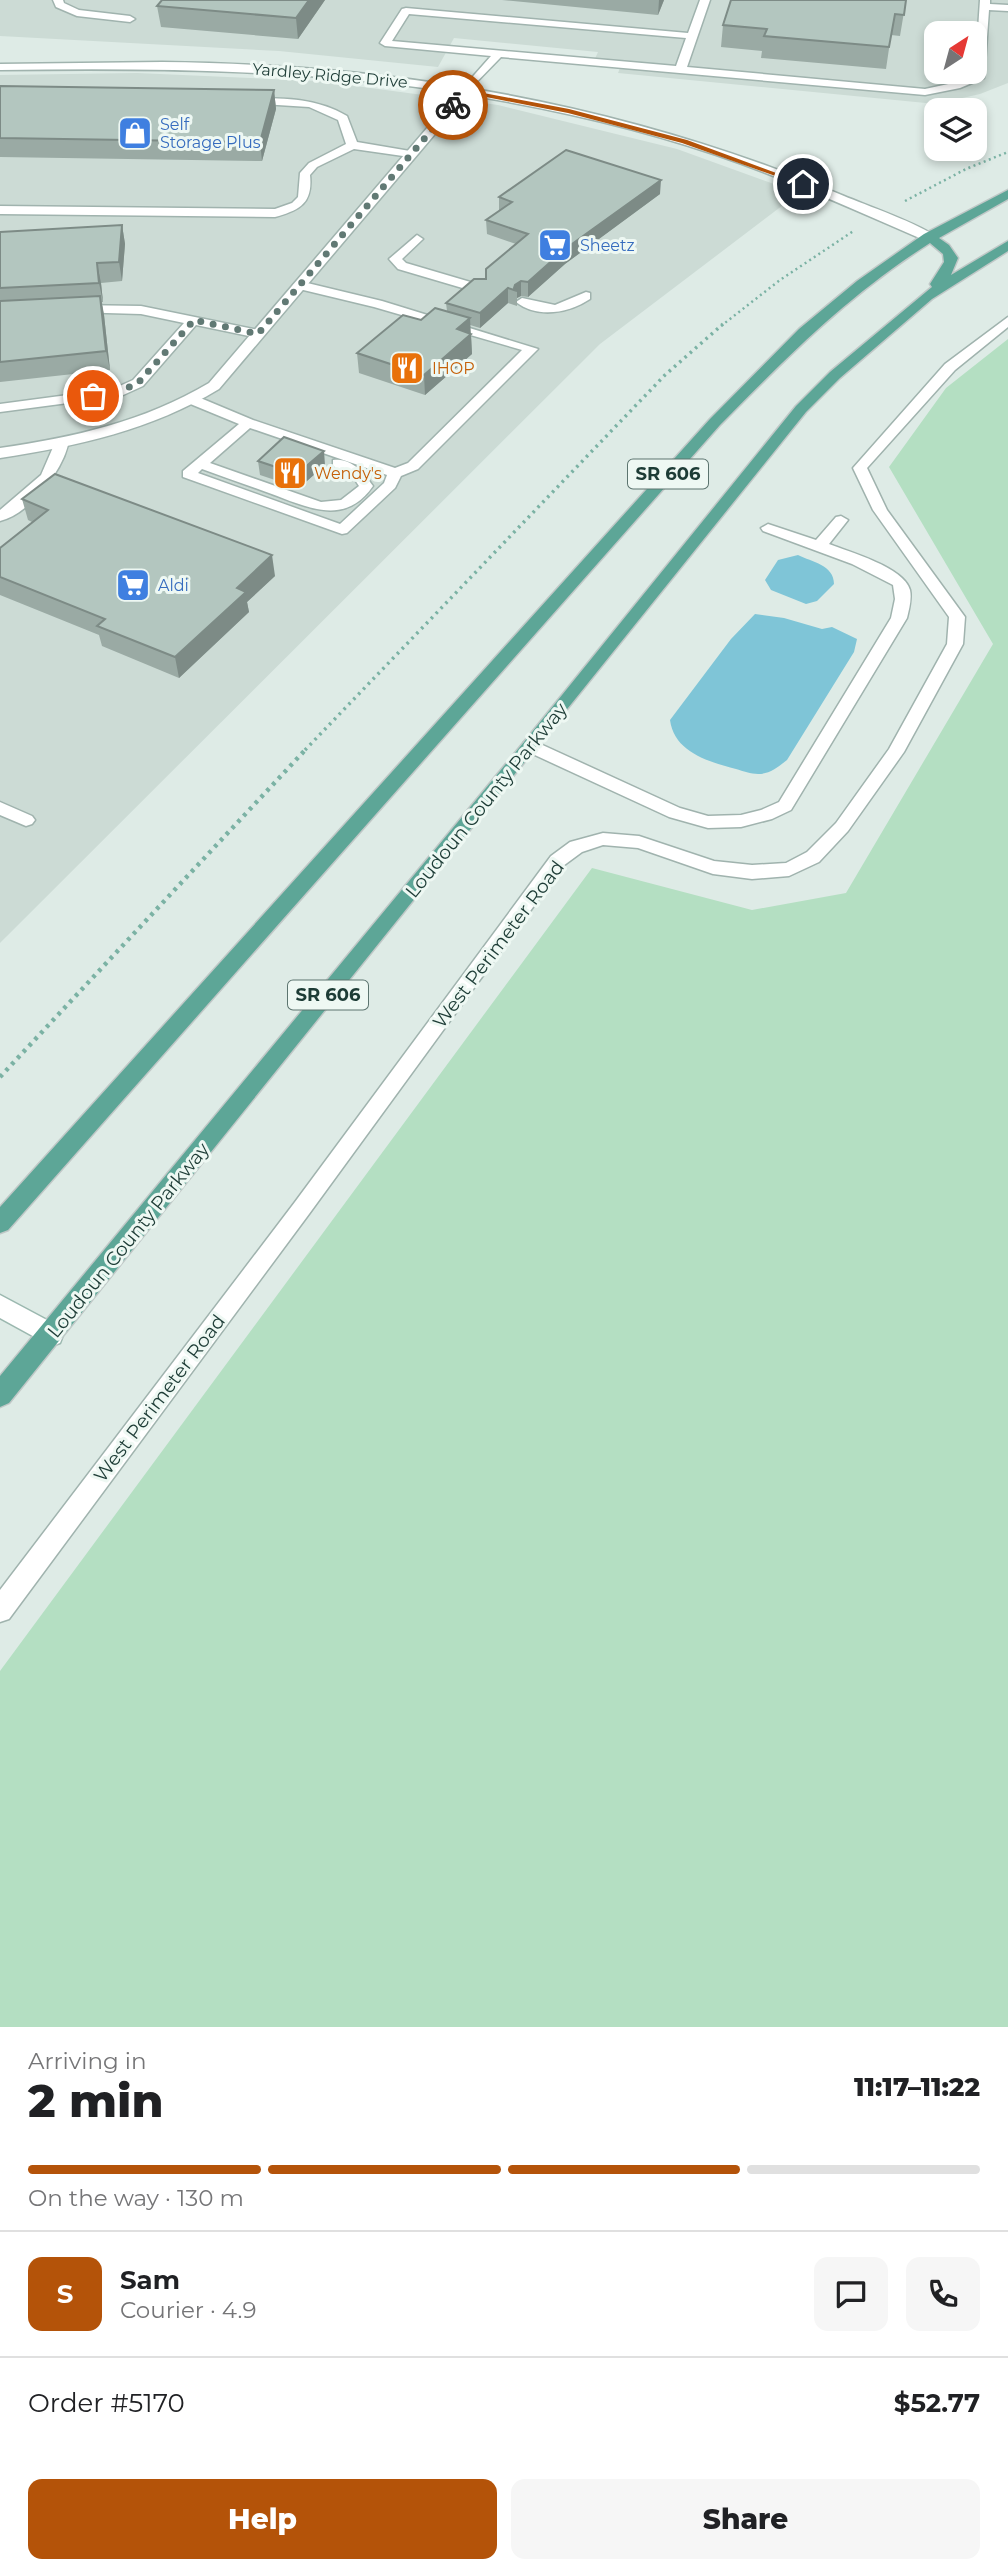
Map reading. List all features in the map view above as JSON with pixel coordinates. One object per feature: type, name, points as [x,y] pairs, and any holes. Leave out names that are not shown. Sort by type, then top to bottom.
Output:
[{"type":"main road","name":"SR 606","points":[[0,1223],[715,422],[817,321],[869,279],[929,237],[1008,194]]},
{"type":"main road","points":[[927,296],[953,265],[953,258],[947,249],[929,237]]},
{"type":"main road","name":"Loudoun County Parkway","points":[[2,1389],[51,1335],[802,409],[835,375],[927,296],[1008,245]]},
{"type":"street","name":"Yardley Ridge Drive","points":[[0,67],[183,65],[262,68],[372,78],[465,91],[579,113],[685,141],[765,169],[929,237]]},
{"type":"street","points":[[0,453],[61,444],[144,422],[193,400],[214,386],[465,91]]},
{"type":"street","points":[[0,1306],[51,1335]]},
{"type":"lane","points":[[58,0],[59,5],[78,13],[130,19]]},
{"type":"lane","points":[[412,0],[385,43],[925,92],[956,86],[980,76],[985,3],[1008,9]]},
{"type":"lane","points":[[681,68],[705,0]]},
{"type":"lane","points":[[406,11],[693,36]]},
{"type":"lane","points":[[465,91],[499,53]]},
{"type":"lane","points":[[231,100],[306,103],[322,107],[343,118],[352,145]]},
{"type":"lane","points":[[0,210],[275,213],[290,210],[301,203],[306,194],[304,174],[313,165],[352,145],[410,154]]},
{"type":"lane","points":[[417,239],[395,259],[402,266],[480,289]]},
{"type":"lane","points":[[193,400],[248,423],[395,473],[413,466],[531,349],[378,304],[299,285]]},
{"type":"lane","points":[[522,302],[564,310],[586,296]]},
{"type":"lane","points":[[64,310],[122,308],[258,334]]},
{"type":"lane","points":[[0,408],[116,393],[128,389],[138,383],[194,320]]},
{"type":"lane","name":"West Perimeter Road","points":[[0,1611],[557,862],[576,847],[603,839],[639,842],[713,867],[752,872],[789,869],[813,857],[842,827],[896,752],[955,645],[957,617],[880,510],[860,468],[950,367],[1008,321]]},
{"type":"lane","points":[[248,423],[188,474],[342,530],[390,485],[395,473]]},
{"type":"lane","points":[[200,464],[320,506],[342,505],[361,493],[366,486],[364,480],[349,468],[288,446],[248,423]]},
{"type":"lane","points":[[0,517],[51,476],[61,444]]},
{"type":"lane","points":[[819,546],[841,520]]},
{"type":"lane","points":[[530,746],[675,813],[708,822],[741,821],[766,815],[785,806],[899,618],[904,598],[898,582],[878,570],[768,528]]},
{"type":"lane","points":[[0,808],[26,820]]},
{"type":"path","points":[[0,1077],[383,667],[665,375],[714,329],[768,287],[878,216],[966,169],[1008,152]]},
{"type":"shaded area","points":[[0,0],[1008,0],[1008,83],[962,98],[924,98],[924,103],[618,73],[622,63],[594,61],[598,52],[454,38],[438,67],[279,51],[0,36]]},
{"type":"shaded area","points":[[137,73],[318,81],[498,105],[677,149],[799,193],[600,344],[0,943],[0,75]]},
{"type":"green space","points":[[1008,339],[1008,2027],[0,2027],[0,1671],[592,868],[752,910],[846,893],[993,644],[889,467],[946,388]]},
{"type":"water","points":[[798,555],[826,568],[833,578],[834,584],[817,601],[806,604],[771,590],[765,580],[778,560]]},
{"type":"water","points":[[755,614],[784,618],[822,629],[832,627],[857,639],[854,652],[787,760],[762,774],[715,763],[694,754],[678,740],[670,720],[731,639]]},
{"type":"building","points":[[162,0],[309,0],[296,18],[157,6]]},
{"type":"building","points":[[731,0],[906,0],[904,15],[895,14],[889,47],[764,36],[767,29],[723,25]]},
{"type":"building","name":"Self Storage Plus","points":[[0,86],[274,90],[260,142],[0,138]]},
{"type":"building","points":[[566,150],[661,180],[565,249],[528,282],[521,281],[515,285],[517,291],[508,288],[480,313],[446,303],[474,279],[486,279],[486,269],[528,234],[486,220],[512,202],[499,197]]},
{"type":"building","points":[[122,225],[119,262],[97,263],[99,283],[0,288],[0,232]]},
{"type":"building","points":[[100,296],[106,351],[0,362],[0,301]]},
{"type":"building","points":[[435,308],[470,318],[457,329],[471,334],[424,375],[357,353],[403,315],[421,320]]},
{"type":"building","points":[[284,437],[324,451],[297,474],[258,461]]},
{"type":"building","name":"Aldi","points":[[55,474],[272,555],[237,588],[246,592],[175,657],[97,626],[105,619],[0,577],[0,548],[48,510],[22,499]]},
{"type":"way so far","points":[[93,396],[116,393],[138,383],[194,320],[258,334],[453,105]]},
{"type":"place","name":"Self Storage Plus","points":[[135,133]]},
{"type":"place","name":"Sheetz","points":[[555,245]]},
{"type":"place","name":"IHOP","points":[[407,368]]},
{"type":"place","name":"Wendy's","points":[[290,473]]},
{"type":"place","name":"Aldi","points":[[133,585]]},
{"type":"route","points":[[453,105],[465,91],[569,111],[685,141],[803,184]]}]
